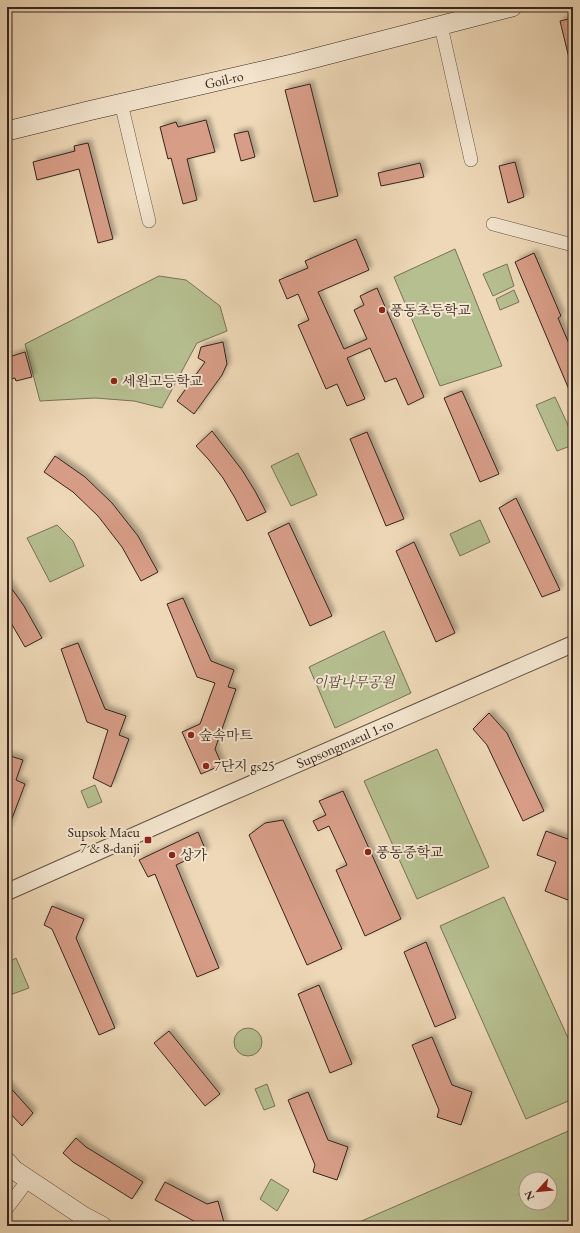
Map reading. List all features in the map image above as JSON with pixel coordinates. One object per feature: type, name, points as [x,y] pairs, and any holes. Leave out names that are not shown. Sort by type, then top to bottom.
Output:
[{"type":"main road","name":"Goil-ro","points":[[7,131],[292,64],[512,7]]},
{"type":"main road","points":[[7,1162],[14,1170],[28,1180],[83,1216],[102,1226]]},
{"type":"street","points":[[441,26],[471,160]]},
{"type":"street","points":[[121,103],[149,221]]},
{"type":"street","points":[[493,224],[573,245]]},
{"type":"street","name":"Supsongmaeul 1-ro","points":[[7,892],[573,644]]},
{"type":"street","points":[[7,1208],[28,1180]]},
{"type":"green space","points":[[455,249],[502,366],[440,386],[394,277]]},
{"type":"green space","points":[[507,264],[514,286],[493,296],[483,274]]},
{"type":"green space","points":[[159,276],[186,280],[220,306],[227,331],[197,343],[162,408],[134,401],[95,398],[40,401],[25,344]]},
{"type":"green space","points":[[514,290],[519,302],[500,310],[496,299]]},
{"type":"green space","points":[[555,397],[573,436],[573,445],[557,451],[536,405]]},
{"type":"green space","points":[[298,453],[317,495],[291,506],[271,466]]},
{"type":"green space","points":[[480,520],[490,542],[460,556],[450,534]]},
{"type":"green space","points":[[57,525],[73,541],[84,566],[50,582],[27,538]]},
{"type":"green space","name":"이팝나무공원","points":[[384,631],[411,693],[335,728],[309,667]]},
{"type":"green space","points":[[437,749],[489,867],[417,899],[364,781]]},
{"type":"green space","points":[[95,785],[102,802],[88,808],[81,791]]},
{"type":"green space","points":[[504,897],[573,1049],[573,1099],[526,1119],[440,926]]},
{"type":"green space","points":[[16,958],[29,988],[7,996],[7,963]]},
{"type":"green space","points":[[248,1028],[258,1032],[262,1042],[258,1052],[248,1056],[238,1052],[234,1042],[238,1032]]},
{"type":"green space","points":[[267,1084],[275,1106],[264,1110],[255,1089]]},
{"type":"green space","points":[[573,1129],[573,1226],[350,1226]]},
{"type":"green space","points":[[271,1179],[289,1190],[277,1211],[260,1199]]},
{"type":"building","points":[[573,18],[573,58],[569,58],[560,21]]},
{"type":"building","points":[[310,84],[338,196],[314,202],[285,90]]},
{"type":"building","points":[[206,120],[215,152],[187,159],[197,200],[183,204],[171,158],[168,159],[160,127],[176,122],[178,127]]},
{"type":"building","points":[[248,131],[255,157],[241,161],[234,134]]},
{"type":"building","points":[[88,143],[113,239],[98,243],[79,169],[37,180],[33,162],[75,151],[74,146]]},
{"type":"building","points":[[515,162],[524,197],[508,203],[499,166]]},
{"type":"building","points":[[420,163],[424,177],[381,186],[378,173]]},
{"type":"building","points":[[356,239],[369,270],[318,292],[344,349],[367,339],[354,310],[364,305],[360,296],[377,288],[424,397],[408,405],[396,378],[385,382],[370,348],[347,358],[365,399],[347,406],[337,384],[326,389],[298,325],[309,320],[298,294],[287,299],[279,280],[308,268],[305,261]]},
{"type":"building","points":[[534,253],[561,316],[558,318],[573,353],[573,399],[515,262]]},
{"type":"building","points":[[223,342],[227,364],[222,375],[194,414],[177,401],[205,362],[198,358],[201,347]]},
{"type":"building","points":[[25,352],[32,377],[16,381],[15,378],[7,380],[7,364],[11,363],[9,357]]},
{"type":"building","points":[[462,391],[499,474],[480,482],[444,398]]},
{"type":"building","points":[[212,431],[242,470],[266,512],[247,521],[223,478],[196,446]]},
{"type":"building","points":[[367,432],[404,519],[386,526],[350,439]]},
{"type":"building","points":[[55,456],[85,477],[112,503],[138,536],[158,572],[141,581],[122,547],[98,516],[73,492],[44,472]]},
{"type":"building","points":[[516,498],[560,590],[542,597],[499,508]]},
{"type":"building","points":[[289,523],[332,616],[310,626],[268,533]]},
{"type":"building","points":[[414,542],[455,633],[436,642],[396,551]]},
{"type":"building","points":[[7,582],[24,606],[42,638],[25,647],[7,616]]},
{"type":"building","points":[[183,598],[211,661],[234,670],[228,687],[236,689],[215,749],[222,765],[201,774],[182,732],[200,724],[215,683],[197,677],[167,604]]},
{"type":"building","points":[[78,643],[105,709],[126,716],[119,735],[129,739],[111,787],[93,778],[108,730],[87,722],[61,649]]},
{"type":"building","points":[[489,713],[507,733],[544,811],[523,821],[487,745],[473,729]]},
{"type":"building","points":[[7,755],[23,760],[16,780],[25,784],[8,829],[7,829]]},
{"type":"building","points":[[343,791],[401,919],[365,936],[336,870],[347,865],[329,826],[318,831],[313,821],[326,815],[319,801]]},
{"type":"building","points":[[283,820],[342,949],[307,965],[249,835],[265,823]]},
{"type":"building","points":[[546,831],[573,841],[573,902],[545,891],[556,862],[537,855]]},
{"type":"building","points":[[198,832],[206,851],[176,865],[219,968],[197,977],[155,874],[148,877],[139,860]]},
{"type":"building","points":[[52,906],[84,919],[76,938],[115,1028],[99,1035],[52,929],[44,925]]},
{"type":"building","points":[[426,942],[456,1018],[435,1027],[404,952]]},
{"type":"building","points":[[319,985],[352,1064],[330,1073],[298,994]]},
{"type":"building","points":[[169,1031],[220,1094],[205,1106],[154,1043]]},
{"type":"building","points":[[432,1037],[452,1085],[472,1092],[461,1125],[437,1117],[439,1110],[412,1045]]},
{"type":"building","points":[[7,1084],[33,1113],[22,1126],[7,1110]]},
{"type":"building","points":[[308,1092],[328,1140],[348,1147],[337,1180],[313,1172],[315,1165],[288,1100]]},
{"type":"building","points":[[76,1138],[86,1147],[143,1182],[132,1199],[73,1162],[63,1153]]},
{"type":"building","points":[[165,1182],[207,1204],[218,1201],[225,1226],[203,1226],[155,1200]]},
{"type":"place","name":"풍동초등학교","points":[[382,310]]},
{"type":"place","name":"세원고등학교","points":[[114,381]]},
{"type":"place","name":"숲속마트","points":[[191,735]]},
{"type":"place","name":"7단지 gs25","points":[[206,766]]},
{"type":"place","name":"Supsok Maeu 7 & 8-danji","points":[[148,840]]},
{"type":"place","name":"풍동중학교","points":[[368,852]]},
{"type":"place","name":"상가","points":[[172,855]]}]
